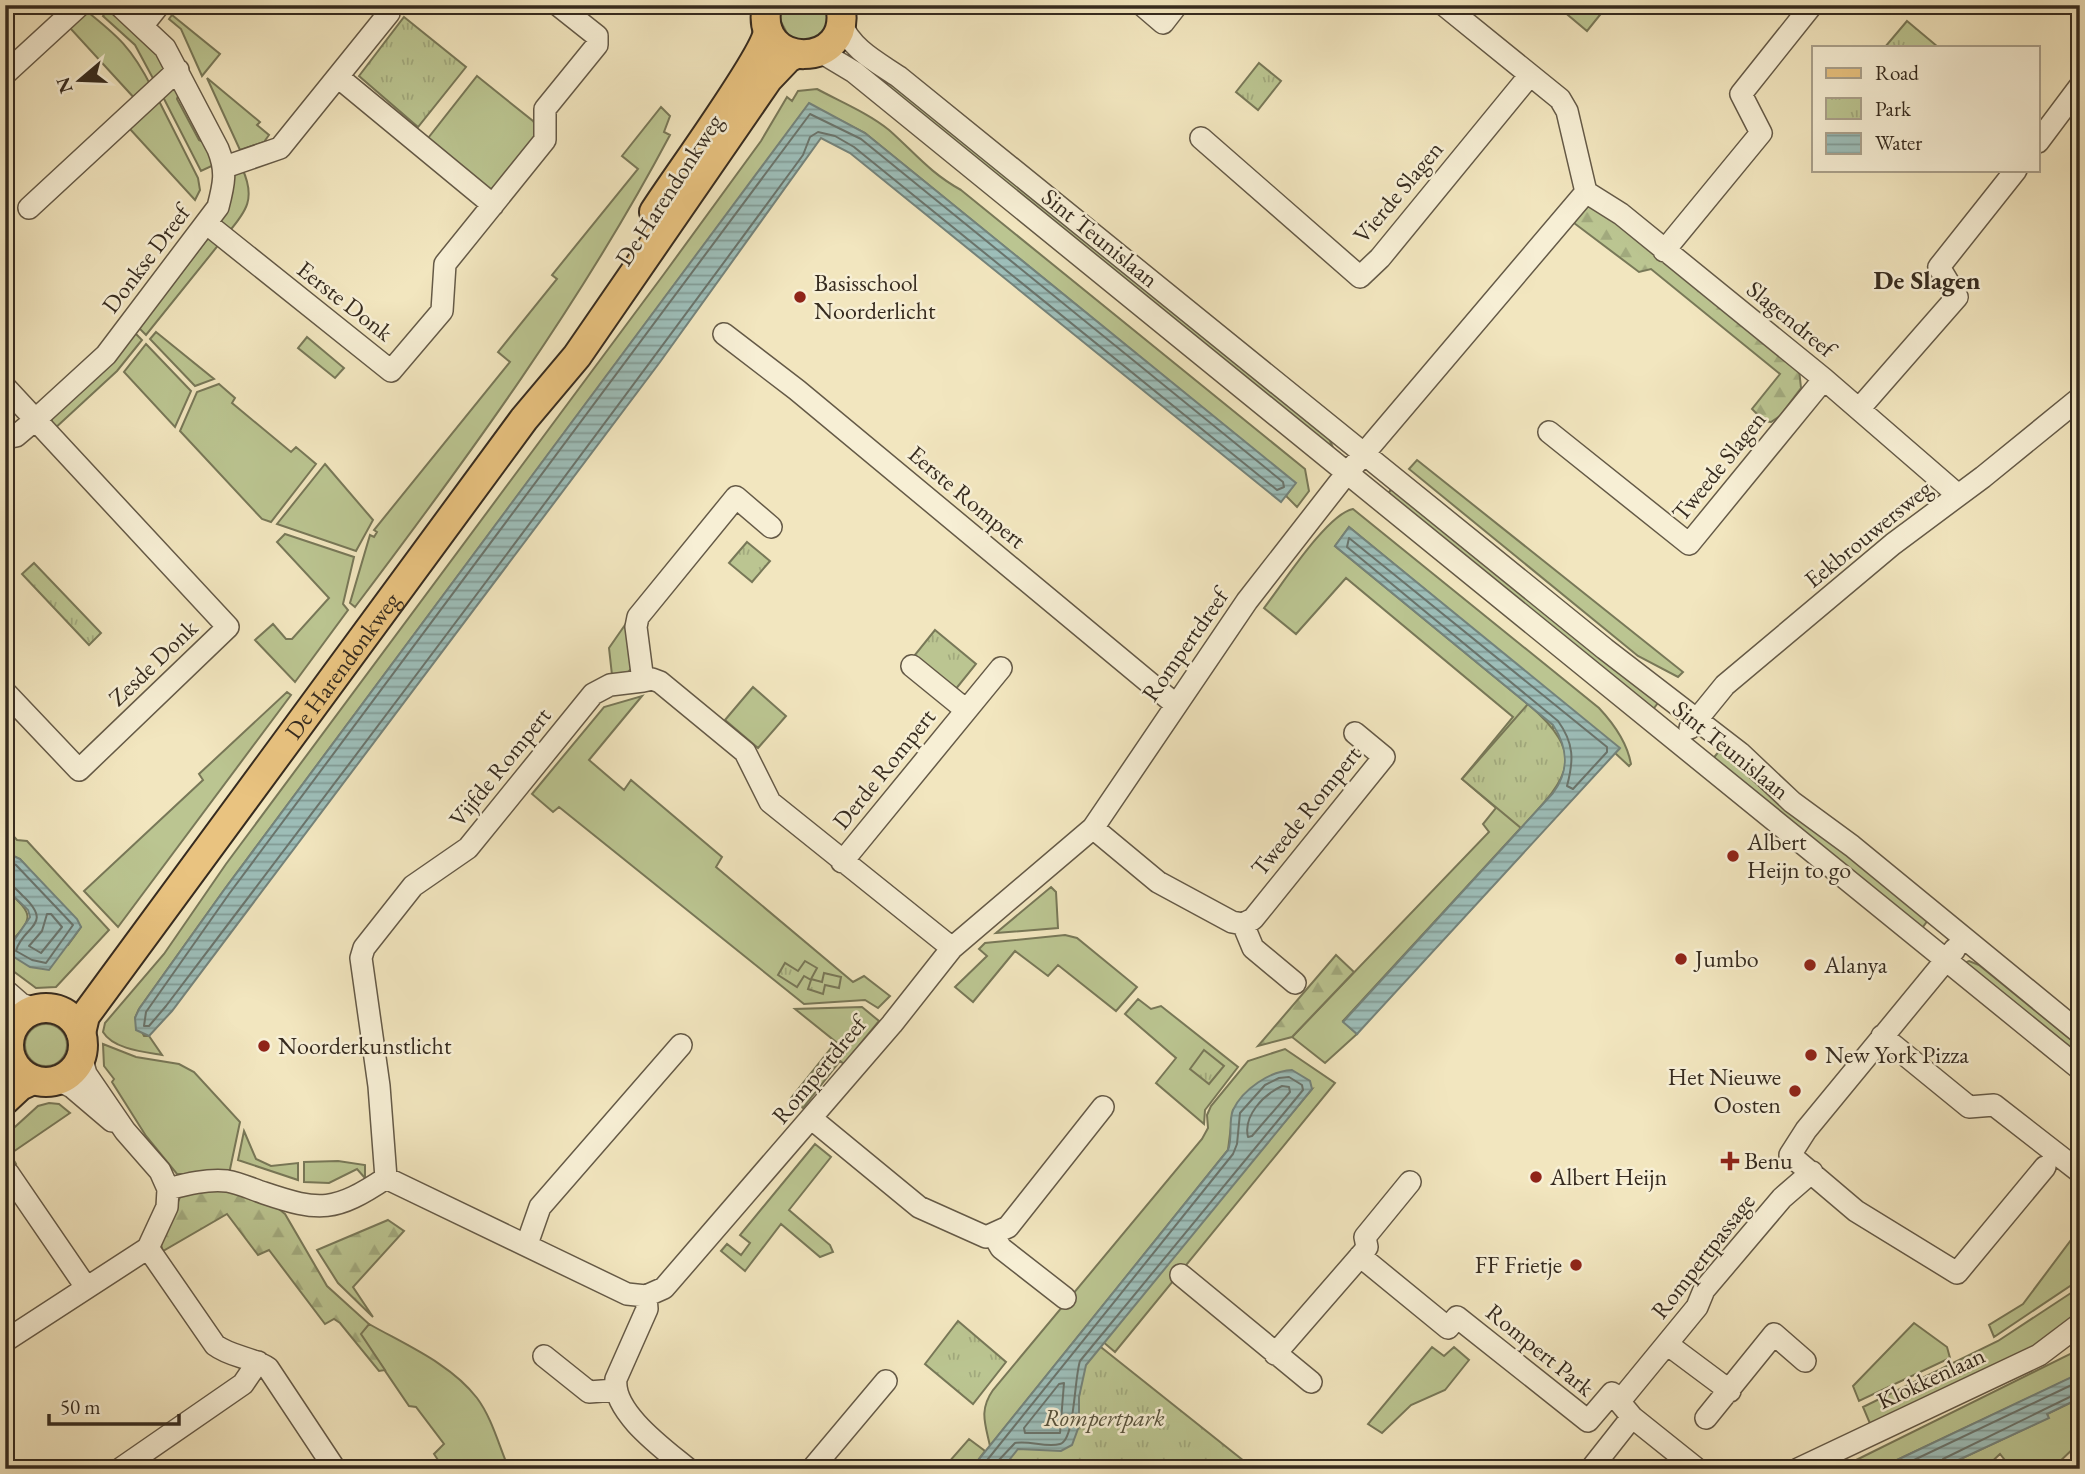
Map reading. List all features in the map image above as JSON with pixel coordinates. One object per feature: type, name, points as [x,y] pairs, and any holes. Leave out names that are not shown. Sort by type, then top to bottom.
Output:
[{"type":"main road","points":[[767,12],[779,46],[805,54]]},
{"type":"main road","name":"De Harendonkweg","points":[[524,419],[673,181],[767,39],[767,12]]},
{"type":"main road","name":"De Harendonkweg","points":[[81,1045],[85,1016],[524,419],[577,356],[768,79],[788,58],[830,45],[841,14]]},
{"type":"main road","name":"De Harendonkweg","points":[[44,1009],[71,1003],[158,914]]},
{"type":"main road","points":[[5,1100],[20,1086],[46,1080],[72,1071],[81,1045],[75,1022],[44,1009],[20,1018],[8,1045],[20,1071],[46,1080]]},
{"type":"street","points":[[5,74],[80,5]]},
{"type":"street","points":[[119,5],[143,25],[164,48],[225,167],[280,148],[389,13],[389,5]]},
{"type":"street","points":[[143,25],[159,5]]},
{"type":"street","name":"Eerste Donk","points":[[206,223],[391,371],[442,311],[445,264],[545,140],[545,109],[597,45],[597,36],[558,5]]},
{"type":"street","points":[[1142,5],[1163,23],[1177,5]]},
{"type":"street","points":[[1348,473],[1586,192],[1567,111],[1560,99],[1444,5]]},
{"type":"street","points":[[1664,251],[1760,133],[1741,94],[1812,5]]},
{"type":"street","name":"Sint Teunislaan","points":[[841,14],[847,37],[860,50],[899,77],[1605,649],[1698,719],[1740,753],[1792,802],[1852,846],[2080,1033]]},
{"type":"street","name":"Sint Teunislaan","points":[[805,54],[824,54],[854,72],[2080,1069]]},
{"type":"street","points":[[29,208],[178,71]]},
{"type":"street","name":"Vierde Slagen","points":[[1201,138],[1360,277],[1380,258],[1530,75]]},
{"type":"street","points":[[338,77],[493,205]]},
{"type":"street","points":[[2039,141],[2080,86]]},
{"type":"street","name":"Donkse Dreef","points":[[5,438],[16,436],[35,421],[106,355],[218,207],[226,180],[225,167]]},
{"type":"street","points":[[1859,409],[1957,298],[1939,267],[2014,172]]},
{"type":"street","name":"Slagendreef","points":[[1586,192],[1621,214],[1824,379],[1958,495]]},
{"type":"street","name":"Eerste Rompert","points":[[724,334],[799,391],[1175,704]]},
{"type":"street","name":"Tweede Slagen","points":[[1549,432],[1689,544],[1824,379]]},
{"type":"street","points":[[5,387],[35,421]]},
{"type":"street","name":"Eekbrouwersweg","points":[[1679,742],[1725,685],[1901,538],[2080,398]]},
{"type":"street","name":"Zesde Donk","points":[[5,692],[79,770],[228,627],[35,421]]},
{"type":"street","name":"Rompertdreef","points":[[646,1296],[664,1288],[812,1119],[952,948],[1093,828],[1247,601],[1348,473]]},
{"type":"street","points":[[643,681],[636,627],[638,617],[736,497],[771,527]]},
{"type":"street","name":"Derde Rompert","points":[[912,666],[966,710]]},
{"type":"street","name":"Derde Rompert","points":[[842,862],[1001,668]]},
{"type":"street","name":"Derde Rompert","points":[[643,681],[660,682],[745,752],[770,802],[952,948]]},
{"type":"street","name":"Vijfde Rompert","points":[[386,1178],[379,1086],[361,958],[364,948],[414,886],[468,848],[593,694],[610,685],[643,681]]},
{"type":"street","name":"Tweede Rompert","points":[[1243,924],[1253,919],[1384,757],[1355,733]]},
{"type":"street","points":[[1093,828],[1158,882],[1232,922],[1243,924],[1253,948],[1295,983]]},
{"type":"street","points":[[1965,937],[1806,1130],[1790,1155],[1856,1211],[1957,1273],[2045,1167]]},
{"type":"street","points":[[5,990],[21,1004],[44,1009]]},
{"type":"street","points":[[1882,1036],[1969,1107],[1994,1105],[2080,1172]]},
{"type":"street","points":[[5,1341],[148,1248],[167,1207],[168,1189],[160,1171],[125,1131],[86,1074],[81,1045]]},
{"type":"street","points":[[527,1244],[540,1207],[681,1045]]},
{"type":"street","points":[[46,1080],[72,1087],[125,1131]]},
{"type":"street","points":[[812,1119],[919,1207],[978,1234],[994,1236],[1008,1227],[1103,1107]]},
{"type":"street","name":"Rompertpassage","points":[[1667,1344],[1697,1307],[1704,1290],[1782,1198],[1812,1172]]},
{"type":"street","points":[[8,1173],[86,1287]]},
{"type":"street","points":[[168,1189],[201,1181],[229,1181],[302,1206],[324,1208],[358,1197],[386,1178],[627,1294],[646,1296],[647,1309],[616,1379],[615,1390],[619,1401],[655,1442],[688,1469]]},
{"type":"street","points":[[1275,1354],[1360,1256],[1367,1247],[1365,1237],[1410,1182]]},
{"type":"street","points":[[994,1236],[1001,1248],[1065,1298]]},
{"type":"street","points":[[148,1248],[215,1345],[224,1352],[258,1362],[268,1368],[335,1469]]},
{"type":"street","name":"Rompert Park","points":[[1360,1256],[1448,1328],[1457,1317],[1588,1422],[1612,1393],[1626,1410]]},
{"type":"street","points":[[1181,1275],[1311,1382]]},
{"type":"street","name":"Klokkenlaan","points":[[1798,1469],[2039,1355],[2080,1324]]},
{"type":"street","points":[[1706,1418],[1773,1335],[1805,1361]]},
{"type":"street","points":[[1667,1344],[1730,1391]]},
{"type":"street","name":"Rompert Park","points":[[1591,1469],[1667,1344]]},
{"type":"street","points":[[544,1356],[589,1392],[615,1390]]},
{"type":"street","points":[[120,1469],[243,1384],[258,1362]]},
{"type":"street","points":[[812,1469],[886,1381]]},
{"type":"street","points":[[1626,1410],[1698,1469]]},
{"type":"green space","points":[[781,5],[826,5],[824,30],[814,38],[789,37],[779,18]]},
{"type":"green space","points":[[1556,5],[1608,5],[1587,31]]},
{"type":"green space","points":[[84,9],[123,44],[145,74],[152,88],[137,101],[70,28]]},
{"type":"green space","points":[[108,9],[148,41],[167,70],[156,84],[135,45],[103,16]]},
{"type":"green space","points":[[172,15],[220,54],[202,76],[181,29],[169,19]]},
{"type":"green space","points":[[404,17],[466,67],[418,127],[359,76]]},
{"type":"green space","points":[[1907,21],[1937,46],[1886,46]]},
{"type":"green space","points":[[865,61],[1328,436],[1334,450],[859,70]]},
{"type":"green space","points":[[1259,63],[1281,81],[1258,110],[1236,92]]},
{"type":"green space","points":[[477,76],[533,121],[539,131],[499,187],[490,191],[425,142]]},
{"type":"green space","points":[[207,78],[260,122],[257,125],[269,135],[264,142],[240,150]]},
{"type":"green space","points":[[172,85],[179,93],[177,99],[199,140],[205,143],[216,164],[201,171],[161,93]]},
{"type":"green space","points":[[817,89],[889,130],[931,169],[961,190],[1305,469],[1309,491],[1297,507],[1286,496],[1295,483],[865,133],[809,104],[224,890],[139,1009],[135,1018],[144,1036],[149,1036],[162,1055],[130,1049],[108,1038],[103,1032],[105,1023],[164,954],[226,864],[761,141],[787,97],[792,101],[798,91]]},
{"type":"green space","points":[[157,97],[198,178],[200,190],[195,200],[129,128]]},
{"type":"green space","points":[[661,107],[670,116],[664,132],[670,135],[599,258],[481,436],[355,607],[350,603],[370,535],[374,537],[377,532],[374,530],[510,362],[498,352],[557,279],[552,275],[638,169],[622,156]]},
{"type":"green space","points":[[242,168],[249,196],[240,218],[227,234],[219,220],[234,176]]},
{"type":"green space","points":[[1587,203],[1594,205],[1799,369],[1801,388],[1780,416],[1771,422],[1764,421],[1752,409],[1780,374],[1651,269],[1639,272],[1570,220]]},
{"type":"green space","points":[[208,238],[220,243],[146,335],[139,328]]},
{"type":"green space","points":[[156,332],[214,379],[195,386],[150,339]]},
{"type":"green space","points":[[135,333],[142,340],[117,371],[52,431],[52,417]]},
{"type":"green space","points":[[307,337],[344,368],[335,378],[298,348]]},
{"type":"green space","points":[[146,344],[191,391],[175,427],[124,372]]},
{"type":"green space","points":[[219,384],[235,398],[232,403],[291,452],[296,447],[316,464],[271,522],[262,519],[180,431],[197,392]]},
{"type":"green space","points":[[1417,460],[1683,672],[1678,677],[1638,656],[1409,469]]},
{"type":"green space","points":[[325,464],[373,520],[356,551],[277,524]]},
{"type":"green space","points":[[1394,486],[1661,699],[1651,712],[1385,497]]},
{"type":"green space","points":[[1353,509],[1599,708],[1619,734],[1631,764],[1629,766],[1615,753],[1619,749],[1349,527],[1335,546],[1553,725],[1553,793],[1343,1021],[1357,1034],[1325,1063],[1292,1037],[1489,832],[1483,824],[1496,808],[1462,779],[1513,717],[1346,578],[1296,634],[1264,608],[1318,536],[1342,514]]},
{"type":"green space","points":[[285,534],[354,557],[343,604],[348,610],[295,682],[255,640],[273,624],[286,639],[292,639],[329,598],[277,542]]},
{"type":"green space","points":[[747,542],[770,561],[752,582],[729,563]]},
{"type":"green space","points":[[34,563],[101,633],[89,645],[22,574]]},
{"type":"green space","points":[[627,622],[631,669],[626,674],[612,675],[609,648]]},
{"type":"green space","points":[[935,630],[976,664],[955,690],[914,656]]},
{"type":"green space","points":[[753,687],[786,716],[758,748],[725,720]]},
{"type":"green space","points":[[287,692],[291,695],[118,927],[84,891],[203,780],[199,774]]},
{"type":"green space","points":[[642,696],[589,760],[624,790],[631,780],[722,857],[716,867],[853,982],[864,976],[890,996],[878,1008],[865,1000],[804,1004],[559,807],[553,812],[532,794],[604,707]]},
{"type":"green space","points":[[1528,704],[1547,722],[1559,739],[1565,753],[1565,767],[1550,795],[1521,828],[1462,779]]},
{"type":"green space","points":[[1724,745],[1928,920],[1920,931],[1711,761]]},
{"type":"green space","points":[[5,827],[17,840],[27,841],[109,930],[56,987],[36,988],[5,965],[5,888],[22,905],[28,916],[23,928],[8,945],[68,945],[81,927],[20,859],[5,852]]},
{"type":"green space","points":[[1051,887],[1056,892],[1058,928],[996,933]]},
{"type":"green space","points":[[1065,935],[1077,938],[1137,987],[1116,1011],[1058,965],[1048,976],[1015,951],[973,1002],[955,987],[987,956],[979,949],[985,943]]},
{"type":"green space","points":[[1336,955],[1354,972],[1292,1037],[1258,1046]]},
{"type":"green space","points":[[805,961],[817,968],[811,979],[822,982],[824,973],[841,977],[839,988],[825,985],[823,994],[808,989],[811,980],[804,976],[797,987],[778,975],[785,963],[798,971]]},
{"type":"green space","points":[[1969,961],[1979,965],[2080,1047],[2080,1061],[1964,963]]},
{"type":"green space","points":[[1138,999],[1151,1009],[1161,1006],[1238,1067],[1205,1110],[1204,1124],[1156,1083],[1176,1058],[1125,1014]]},
{"type":"green space","points":[[862,1007],[879,1021],[844,1064],[840,1061],[803,1108],[791,1098],[836,1042],[795,1009]]},
{"type":"green space","points":[[46,1024],[61,1030],[67,1045],[61,1060],[46,1066],[31,1060],[25,1045],[31,1030]]},
{"type":"green space","points":[[103,1044],[136,1057],[179,1064],[194,1072],[240,1122],[229,1174],[177,1174],[146,1136],[112,1082],[114,1079],[104,1066]]},
{"type":"green space","points":[[1285,1049],[1335,1083],[1115,1352],[1102,1341],[1312,1089],[1233,1110],[1228,1150],[990,1446],[985,1410],[993,1390],[1202,1139],[1208,1128],[1207,1115],[1211,1106],[1248,1061]]},
{"type":"green space","points":[[1204,1050],[1224,1066],[1209,1084],[1190,1069]]},
{"type":"green space","points":[[59,1104],[70,1113],[10,1154],[16,1164],[10,1168],[5,1162],[5,1136],[38,1106]]},
{"type":"green space","points":[[244,1131],[256,1159],[271,1166],[298,1163],[298,1180],[238,1160]]},
{"type":"green space","points":[[815,1144],[831,1157],[789,1210],[830,1245],[833,1252],[820,1257],[781,1224],[745,1271],[721,1251],[727,1244],[741,1255],[750,1243],[740,1235]]},
{"type":"green space","points":[[338,1161],[365,1165],[365,1178],[357,1169],[329,1183],[304,1182],[304,1162]]},
{"type":"green space","points":[[209,1189],[260,1199],[285,1214],[327,1286],[369,1324],[361,1334],[385,1370],[379,1371],[340,1323],[334,1319],[325,1324],[269,1250],[258,1255],[227,1214],[163,1251],[161,1245],[180,1197],[196,1190]]},
{"type":"green space","points":[[388,1220],[404,1231],[353,1287],[373,1317],[338,1283],[317,1250]]},
{"type":"green space","points":[[2080,1228],[2080,1272],[2073,1284],[1994,1337],[1989,1325],[2023,1304]]},
{"type":"green space","points":[[2080,1287],[2080,1310],[2037,1346],[1871,1426],[1863,1407],[1998,1341]]},
{"type":"green space","points":[[958,1321],[1006,1362],[973,1404],[925,1364]]},
{"type":"green space","points":[[1914,1323],[1947,1347],[1950,1358],[1859,1401],[1853,1386]]},
{"type":"green space","points":[[369,1324],[427,1356],[466,1386],[487,1414],[509,1469],[444,1469],[434,1454],[444,1444],[416,1407],[409,1406],[360,1334]]},
{"type":"green space","name":"Rompertpark","points":[[1097,1344],[1254,1469],[997,1469]]},
{"type":"green space","points":[[1432,1347],[1444,1356],[1454,1347],[1469,1360],[1445,1390],[1411,1405],[1382,1433],[1368,1424]]},
{"type":"green space","points":[[2080,1349],[2080,1373],[2073,1377],[1878,1469],[1838,1469]]},
{"type":"green space","points":[[2080,1398],[2080,1442],[2052,1469],[2012,1469],[2000,1454],[1984,1469],[1939,1469],[2048,1418],[2047,1414]]},
{"type":"green space","points":[[969,1439],[985,1451],[971,1469],[949,1469],[948,1463]]},
{"type":"water","points":[[809,103],[865,133],[1296,483],[1281,502],[850,153],[821,138],[660,362],[172,1011],[149,1036],[136,1030],[135,1018],[139,1009],[224,890]]},
{"type":"water","points":[[1349,527],[1620,748],[1357,1034],[1343,1022],[1553,793],[1562,776],[1565,759],[1562,742],[1553,725],[1335,546]]},
{"type":"water","points":[[5,852],[20,859],[77,919],[81,927],[49,970],[30,967],[6,952],[30,917],[28,910],[5,888]]},
{"type":"water","points":[[1292,1070],[1310,1081],[1312,1089],[1086,1365],[1079,1397],[1079,1426],[1072,1445],[1061,1451],[1018,1449],[1002,1469],[971,1469],[1228,1150],[1233,1110],[1243,1095],[1258,1082]]},
{"type":"water","points":[[2080,1373],[2080,1398],[2047,1414],[2049,1418],[1939,1469],[1878,1469]]},
{"type":"place","name":"Basisschool Noorderlicht","points":[[800,297]]},
{"type":"place","name":"Albert Heijn to go","points":[[1733,856]]},
{"type":"place","name":"Jumbo","points":[[1681,959]]},
{"type":"place","name":"Alanya","points":[[1810,965]]},
{"type":"place","name":"Noorderkunstlicht","points":[[264,1046]]},
{"type":"place","name":"New York Pizza","points":[[1811,1055]]},
{"type":"place","name":"Het Nieuwe Oosten","points":[[1795,1091]]},
{"type":"place","name":"Benu","points":[[1730,1161]]},
{"type":"place","name":"Albert Heijn","points":[[1536,1177]]},
{"type":"place","name":"FF Frietje","points":[[1576,1265]]},
{"type":"district","name":"De Slagen","points":[[1927,280]]}]
